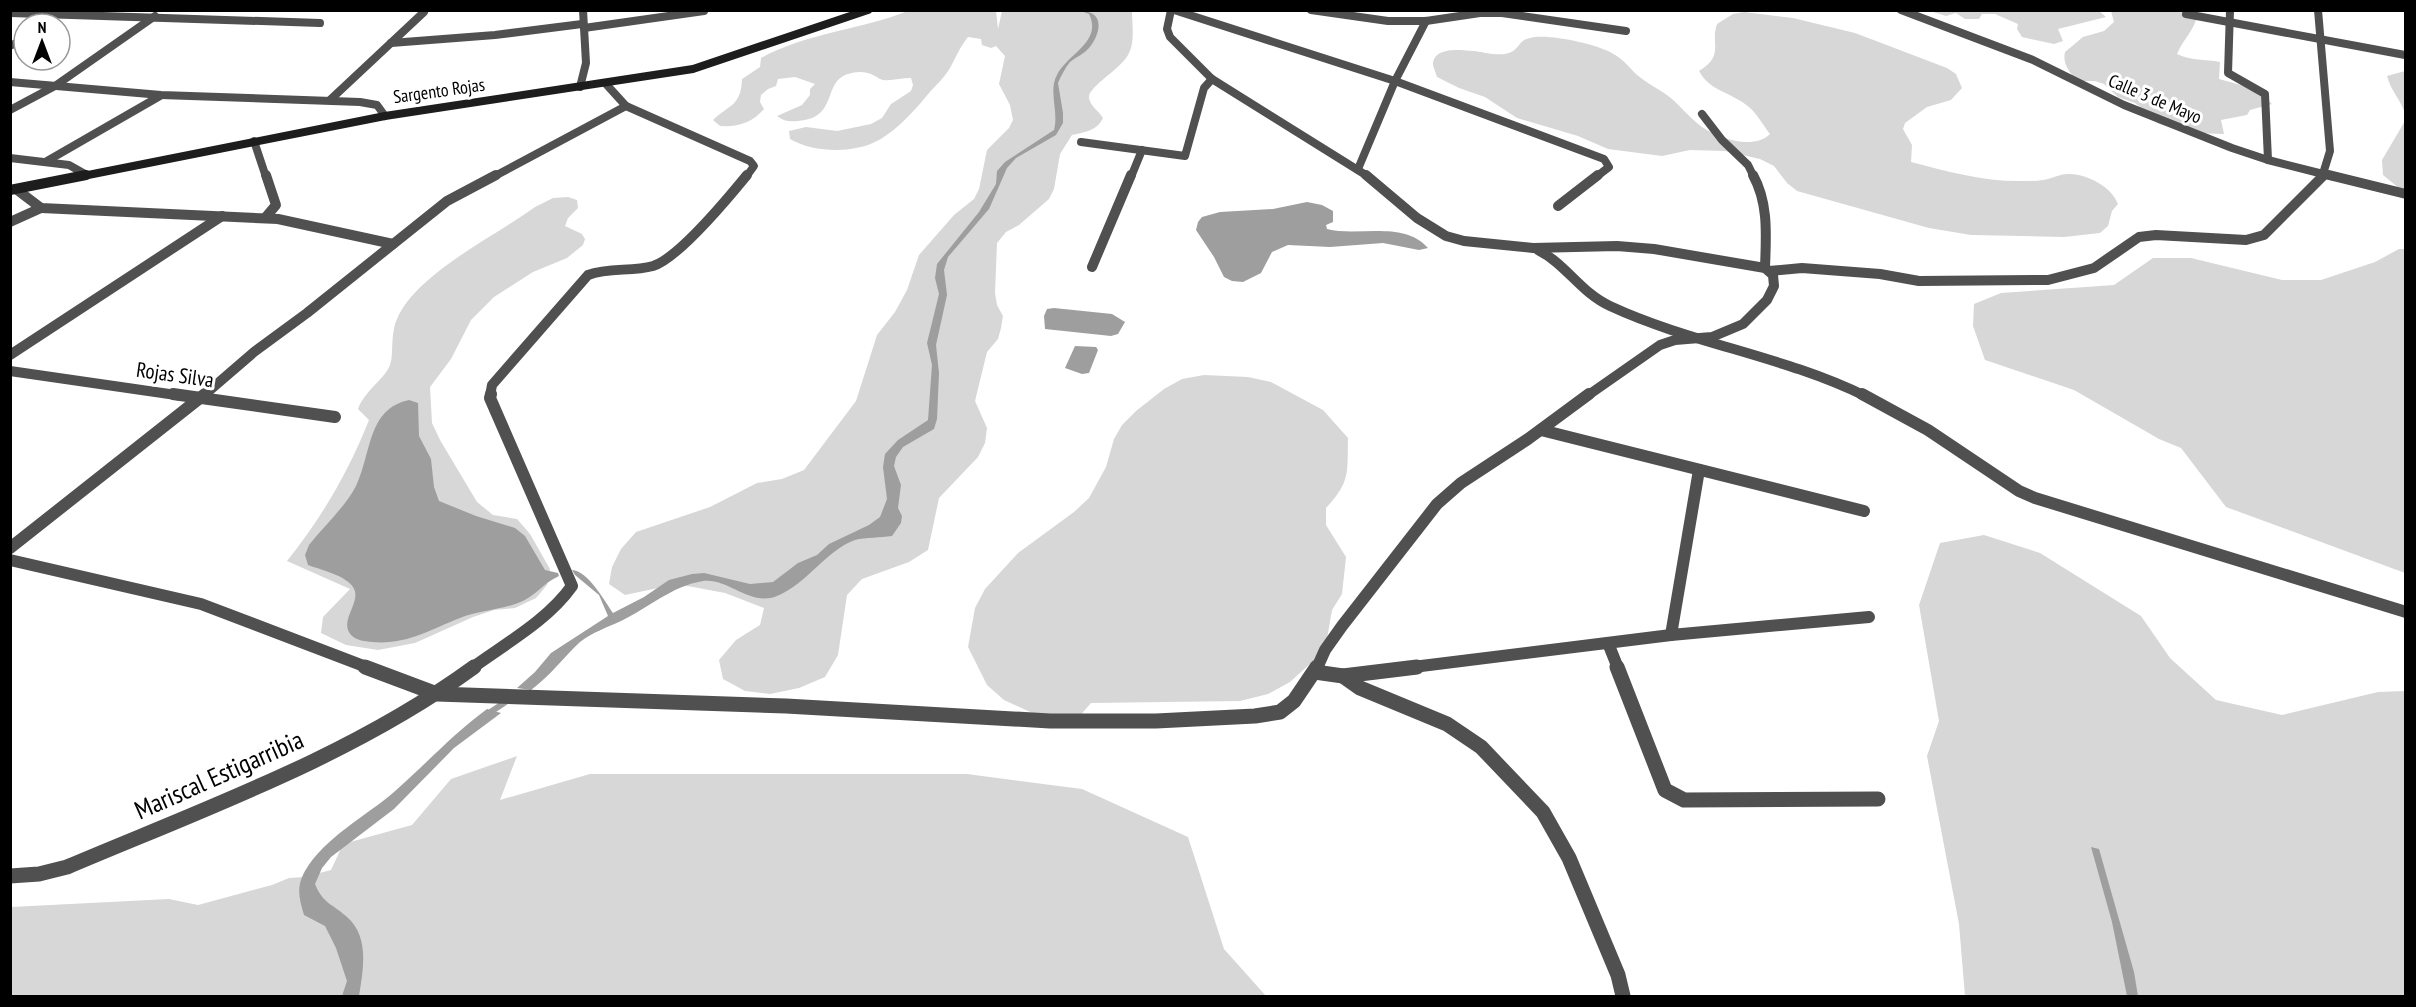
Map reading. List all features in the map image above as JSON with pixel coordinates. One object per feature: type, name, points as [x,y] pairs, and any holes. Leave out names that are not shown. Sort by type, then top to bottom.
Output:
[{"type":"street","points":[[72,15],[79,10]]},
{"type":"street","points":[[10,110],[55,86],[164,10]]},
{"type":"street","points":[[580,87],[586,63],[583,10]]},
{"type":"street","name":"Sargento Rojas","points":[[13,190],[385,116],[693,69],[868,10]]},
{"type":"street","points":[[1558,206],[1609,167],[1604,159],[1395,81],[1172,10],[1167,29],[1170,37],[1212,79],[1376,181],[1417,218],[1446,236],[1464,241],[1533,248],[1617,246],[1654,249],[1767,270],[1813,269],[1880,274],[1919,280],[2061,278],[2094,268],[2139,237],[2156,235],[2246,240],[2264,235],[2325,174],[2330,151],[2318,10]]},
{"type":"street","points":[[1311,10],[1388,21],[1426,21],[1480,13],[1503,13],[1626,31]]},
{"type":"street","name":"Calle 3 de Mayo","points":[[1901,10],[2034,60],[2124,105],[2268,160],[2406,194]]},
{"type":"street","points":[[2230,10],[2228,73],[2265,94],[2268,160]]},
{"type":"street","points":[[391,43],[495,35],[704,11]]},
{"type":"street","points":[[330,100],[424,12]]},
{"type":"street","points":[[2186,14],[2405,55]]},
{"type":"street","points":[[72,15],[320,23]]},
{"type":"street","points":[[1358,169],[1395,81],[1426,21]]},
{"type":"street","points":[[1081,142],[1185,156],[1204,88],[1212,79]]},
{"type":"street","points":[[10,82],[161,95],[330,100],[377,105],[385,116]]},
{"type":"street","points":[[10,548],[447,201],[626,106],[606,84]]},
{"type":"street","points":[[47,161],[161,95]]},
{"type":"street","name":"Mariscal Estigarribia","points":[[10,876],[39,874],[67,867],[302,767],[437,694],[544,616],[562,600],[572,586],[490,398],[492,385],[588,275],[599,270],[640,268],[659,264],[671,255],[716,209],[754,166],[750,161],[626,106]]},
{"type":"street","points":[[10,560],[201,604],[437,694],[786,706],[1050,721],[1156,721],[1255,716],[1280,712],[1294,701],[1316,672],[1325,650],[1336,634],[1437,504],[1452,489],[1541,430],[1612,376],[1662,344],[1673,340],[1701,339],[1720,335],[1758,313],[1776,284],[1767,270],[1767,221],[1758,184],[1748,165],[1722,140],[1702,114]]},
{"type":"street","points":[[254,141],[276,205],[265,218]]},
{"type":"street","points":[[1092,267],[1142,150]]},
{"type":"street","points":[[10,158],[69,165],[85,174]]},
{"type":"street","points":[[13,190],[41,208]]},
{"type":"street","points":[[10,222],[41,208],[222,215],[298,222],[393,244]]},
{"type":"street","points":[[10,355],[222,215]]},
{"type":"street","points":[[1533,248],[1558,261],[1589,295],[1606,304],[1701,339],[1828,380],[1867,396],[1918,422],[2019,490],[2035,498],[2406,612]]},
{"type":"street","name":"Rojas Silva","points":[[10,371],[335,417]]},
{"type":"street","points":[[1541,430],[1864,511]]},
{"type":"street","points":[[1671,635],[1699,470]]},
{"type":"street","points":[[1316,672],[1343,676],[1671,635],[1869,617]]},
{"type":"street","points":[[1608,643],[1665,790],[1684,800],[1878,799]]},
{"type":"street","points":[[1343,676],[1360,688],[1447,724],[1481,747],[1543,812],[1569,858],[1618,975],[1623,996]]},
{"type":"shaded area","points":[[2098,10],[2106,17],[2058,29],[2063,41],[2054,44],[2022,37],[2017,29],[2018,24],[1995,14],[1982,14],[1979,19],[1965,19],[1956,13],[1946,16],[1933,12]]},
{"type":"shaded area","points":[[908,11],[996,11],[998,29],[1002,11],[1132,11],[1132,43],[1125,59],[1090,94],[1091,104],[1103,118],[1094,128],[1072,135],[1060,154],[1054,189],[1049,199],[1019,225],[1006,232],[997,243],[995,293],[997,305],[1003,316],[998,339],[987,352],[975,401],[987,428],[985,443],[978,457],[939,498],[928,550],[909,562],[862,579],[847,595],[838,655],[825,677],[799,688],[770,694],[745,691],[723,679],[719,660],[736,640],[760,625],[764,608],[725,593],[677,584],[625,595],[609,584],[612,567],[621,549],[636,532],[710,507],[757,483],[782,479],[804,470],[856,401],[877,335],[895,312],[907,290],[919,255],[954,215],[974,199],[979,189],[987,150],[1009,128],[1013,120],[1010,105],[999,84],[1005,56],[996,46],[991,48],[982,45],[981,39],[968,37],[946,75],[899,125],[886,136],[869,145],[846,150],[822,149],[790,139],[789,131],[806,127],[837,131],[871,124],[882,118],[891,104],[911,91],[913,85],[911,78],[883,80],[865,72],[848,74],[835,84],[825,107],[819,114],[798,121],[784,120],[777,116],[802,105],[815,84],[795,77],[778,79],[776,86],[761,95],[760,102],[764,109],[755,118],[739,125],[727,126],[720,126],[713,120],[737,100],[742,79],[760,67],[761,58],[796,43]]},
{"type":"shaded area","points":[[1081,11],[1094,15],[1097,19],[1098,30],[1089,48],[1070,62],[1058,83],[1063,123],[1056,135],[1016,158],[1007,168],[989,209],[948,257],[944,270],[947,295],[936,345],[939,373],[937,419],[934,429],[903,447],[896,457],[894,466],[901,485],[898,508],[902,516],[901,523],[892,536],[859,539],[844,545],[798,584],[777,596],[758,598],[713,581],[703,581],[681,588],[580,642],[531,690],[517,688],[551,653],[608,616],[599,595],[572,570],[584,575],[590,581],[613,613],[644,597],[669,580],[692,574],[704,573],[750,584],[773,582],[798,563],[817,555],[829,544],[869,525],[880,517],[887,499],[883,467],[885,454],[898,440],[928,420],[932,365],[927,343],[939,294],[935,278],[937,264],[979,212],[996,184],[997,171],[1005,162],[1054,130],[1054,81],[1062,67],[1088,40],[1091,32],[1092,24],[1089,14]]},
{"type":"shaded area","points":[[2111,11],[2192,11],[2196,20],[2177,54],[2193,59],[2220,62],[2219,79],[2255,89],[2272,104],[2250,110],[2247,115],[2221,120],[2224,134],[2191,133],[2159,124],[2147,117],[2144,110],[2135,103],[2118,97],[2104,84],[2095,81],[2078,81],[2067,68],[2065,52],[2083,37],[2104,31],[2114,22]]},
{"type":"shaded area","points":[[1744,12],[1793,18],[1855,33],[1947,68],[1956,74],[1962,88],[1951,100],[1927,107],[1905,123],[1903,129],[1912,145],[1911,162],[1953,173],[1995,180],[2038,181],[2067,174],[2084,177],[2104,187],[2118,204],[2112,211],[2108,226],[2100,233],[2064,237],[1971,235],[1929,228],[1797,191],[1787,183],[1774,166],[1760,159],[1725,151],[1690,150],[1662,156],[1608,149],[1578,136],[1517,118],[1485,97],[1437,77],[1433,65],[1438,54],[1449,50],[1504,54],[1513,51],[1524,40],[1530,38],[1559,38],[1583,43],[1616,55],[1641,78],[1668,96],[1694,121],[1709,131],[1736,141],[1755,141],[1770,134],[1756,114],[1739,100],[1708,82],[1699,71],[1712,60],[1717,24],[1733,14]]},
{"type":"shaded area","points":[[2406,71],[2405,113],[2387,76]]},
{"type":"shaded area","points":[[2405,121],[2405,193],[2383,175],[2382,160]]},
{"type":"shaded area","points":[[568,197],[577,200],[578,208],[568,218],[565,226],[582,234],[585,239],[583,245],[567,258],[533,272],[494,297],[471,320],[451,359],[430,387],[432,423],[440,440],[477,502],[493,515],[517,519],[530,534],[550,569],[547,585],[536,598],[515,608],[494,610],[473,617],[415,643],[378,650],[346,645],[321,633],[323,617],[350,589],[287,561],[312,528],[333,494],[361,439],[369,420],[358,409],[365,396],[390,365],[397,319],[407,302],[438,271],[535,207],[553,198]]},
{"type":"shaded area","points":[[1307,202],[1322,205],[1333,211],[1333,222],[1326,225],[1327,229],[1406,234],[1418,239],[1428,248],[1419,250],[1383,243],[1330,247],[1288,245],[1272,252],[1261,273],[1243,282],[1232,281],[1224,277],[1196,230],[1202,217],[1220,212],[1273,209]]},
{"type":"shaded area","points":[[2399,249],[2406,249],[2405,573],[2226,507],[2181,448],[2159,439],[2074,390],[1985,360],[1973,326],[1974,304],[2001,293],[2114,285],[2153,258],[2191,258],[2282,280],[2321,280],[2375,262]]},
{"type":"shaded area","points":[[1047,309],[1112,314],[1125,322],[1118,334],[1111,336],[1045,329],[1044,316]]},
{"type":"shaded area","points":[[1075,346],[1096,347],[1098,350],[1089,373],[1082,374],[1065,368]]},
{"type":"shaded area","points":[[1204,375],[1248,377],[1271,382],[1323,410],[1348,438],[1348,460],[1344,483],[1326,508],[1326,525],[1346,557],[1342,594],[1332,610],[1325,650],[1290,682],[1268,694],[1240,701],[1091,703],[1077,719],[1050,721],[1004,700],[987,685],[968,647],[975,608],[985,589],[1018,553],[1074,512],[1089,498],[1106,467],[1114,439],[1122,425],[1136,411],[1164,389],[1182,379]]},
{"type":"shaded area","points":[[409,400],[418,403],[419,436],[431,459],[434,487],[439,501],[515,528],[525,536],[545,570],[558,573],[559,576],[518,603],[467,616],[407,639],[385,642],[358,640],[351,635],[347,623],[355,599],[353,587],[339,576],[308,565],[305,555],[309,545],[340,509],[356,486],[378,422],[395,405]]},
{"type":"shaded area","points":[[1984,535],[2040,553],[2141,616],[2170,658],[2216,700],[2282,715],[2378,692],[2405,691],[2405,996],[1965,996],[1959,924],[1927,756],[1939,721],[1919,605],[1940,543]]},
{"type":"shaded area","points":[[487,709],[501,713],[454,748],[394,809],[331,857],[322,868],[315,884],[318,891],[354,925],[362,944],[363,965],[359,996],[342,996],[347,981],[336,948],[325,926],[304,915],[299,893],[300,882],[305,871],[313,859],[334,838],[394,792]]},
{"type":"shaded area","points":[[517,756],[500,800],[590,774],[967,774],[1082,789],[1188,837],[1224,949],[1266,996],[11,996],[11,907],[169,899],[198,905],[272,885],[289,878],[304,877],[331,870],[343,844],[412,825],[451,779]]},
{"type":"shaded area","points":[[2091,847],[2099,849],[2134,972],[2138,996],[2127,996],[2112,922]]},
{"type":"waterway","points":[[489,713],[507,701]]}]
